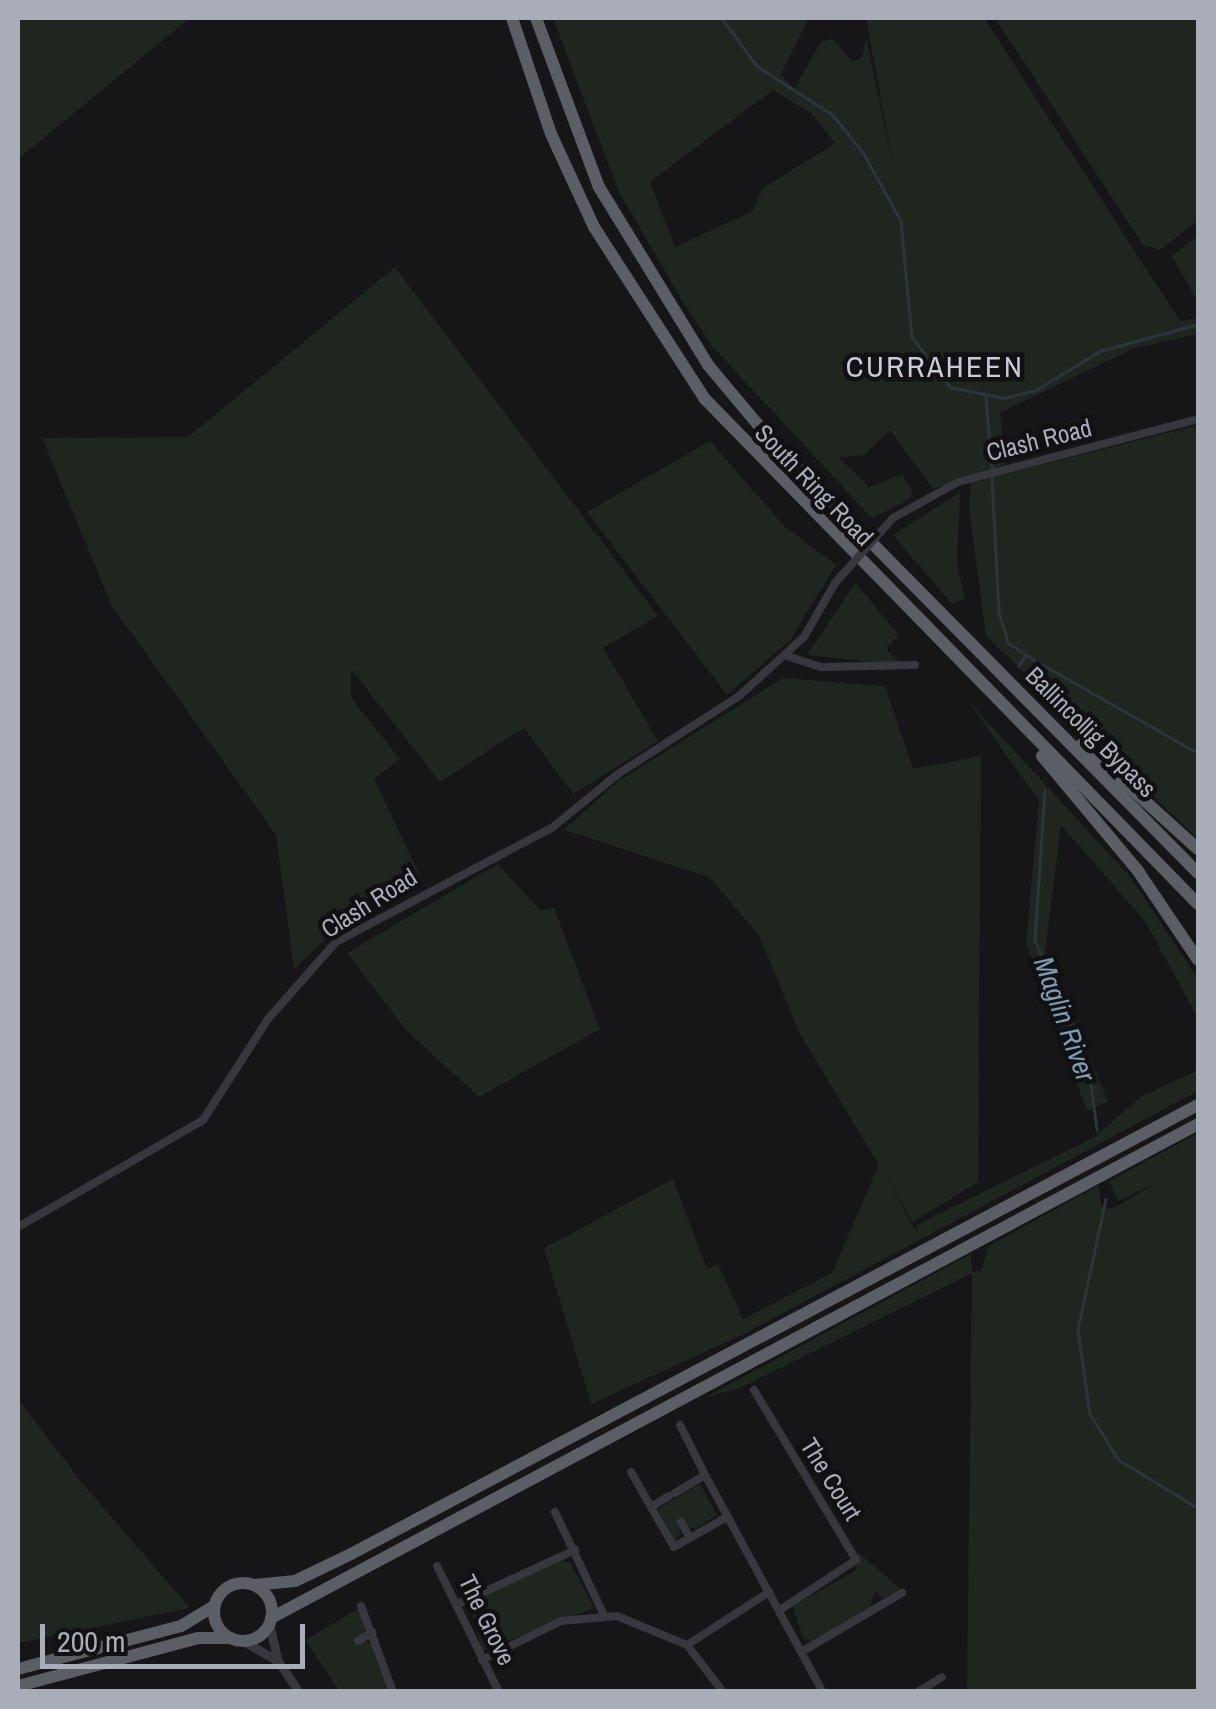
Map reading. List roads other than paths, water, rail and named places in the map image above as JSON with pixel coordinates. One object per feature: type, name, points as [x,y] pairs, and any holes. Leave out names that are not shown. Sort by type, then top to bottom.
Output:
[{"type":"highway","name":"South Ring Road","points":[[512,18],[564,165],[658,335],[758,461],[1198,904]]},
{"type":"highway","name":"South Ring Road","points":[[536,18],[600,187],[692,344],[775,445],[994,666]]},
{"type":"highway","points":[[994,666],[1198,848]]},
{"type":"highway","name":"Ballincollig Bypass","points":[[994,666],[1198,872]]},
{"type":"highway","points":[[973,680],[1088,808],[1198,960]]},
{"type":"highway","points":[[18,1669],[181,1626],[214,1606],[229,1586],[295,1581],[1198,1105]]},
{"type":"highway","points":[[18,1686],[199,1638],[237,1639],[1198,1124]]},
{"type":"highway","points":[[254,1585],[266,1595],[270,1621]]},
{"type":"highway","points":[[214,1606],[217,1625],[237,1639]]},
{"type":"street","name":"Clash Road","points":[[18,1228],[203,1120],[268,1019],[336,942],[553,827],[787,656],[835,583],[893,518],[969,479],[1198,419]]},
{"type":"street","points":[[787,656],[870,670],[915,665]]},
{"type":"street","name":"The Court","points":[[754,1390],[856,1560],[780,1610]]},
{"type":"street","points":[[680,1425],[822,1692]]},
{"type":"street","points":[[631,1472],[672,1545],[727,1517]]},
{"type":"street","points":[[650,1506],[706,1475]]},
{"type":"street","points":[[556,1512],[604,1615]]},
{"type":"street","points":[[680,1522],[690,1538]]},
{"type":"street","points":[[460,1603],[574,1550]]},
{"type":"street","name":"The Grove","points":[[437,1566],[460,1603],[499,1692]]},
{"type":"street","points":[[687,1644],[769,1592]]},
{"type":"street","points":[[803,1651],[902,1593]]},
{"type":"street","points":[[872,1594],[879,1606]]},
{"type":"street","points":[[361,1606],[374,1632],[393,1692]]},
{"type":"street","points":[[482,1660],[547,1626],[604,1615],[648,1623],[687,1644],[723,1692]]},
{"type":"street","points":[[270,1621],[278,1662],[299,1692]]},
{"type":"street","points":[[358,1642],[374,1632]]},
{"type":"street","points":[[237,1639],[278,1662]]},
{"type":"street","points":[[919,1691],[942,1677]]},
{"type":"waterway","points":[[722,18],[757,66],[833,115],[864,154],[901,221],[912,337],[950,387],[1004,398],[1036,390],[1100,351],[1198,324]]},
{"type":"waterway","name":"Maglin River","points":[[986,398],[992,469]]},
{"type":"waterway","name":"Maglin River","points":[[992,478],[999,613],[1009,643],[1026,655],[1019,666]]},
{"type":"waterway","points":[[1026,655],[1198,753]]},
{"type":"waterway","name":"Maglin River","points":[[1045,790],[1035,940],[1089,1069],[1097,1129]]},
{"type":"waterway","name":"Maglin River","points":[[1106,1199],[1078,1330],[1090,1414],[1119,1460],[1198,1508]]},
{"type":"district","name":"CURRAHEEN","points":[[935,366]]}]
